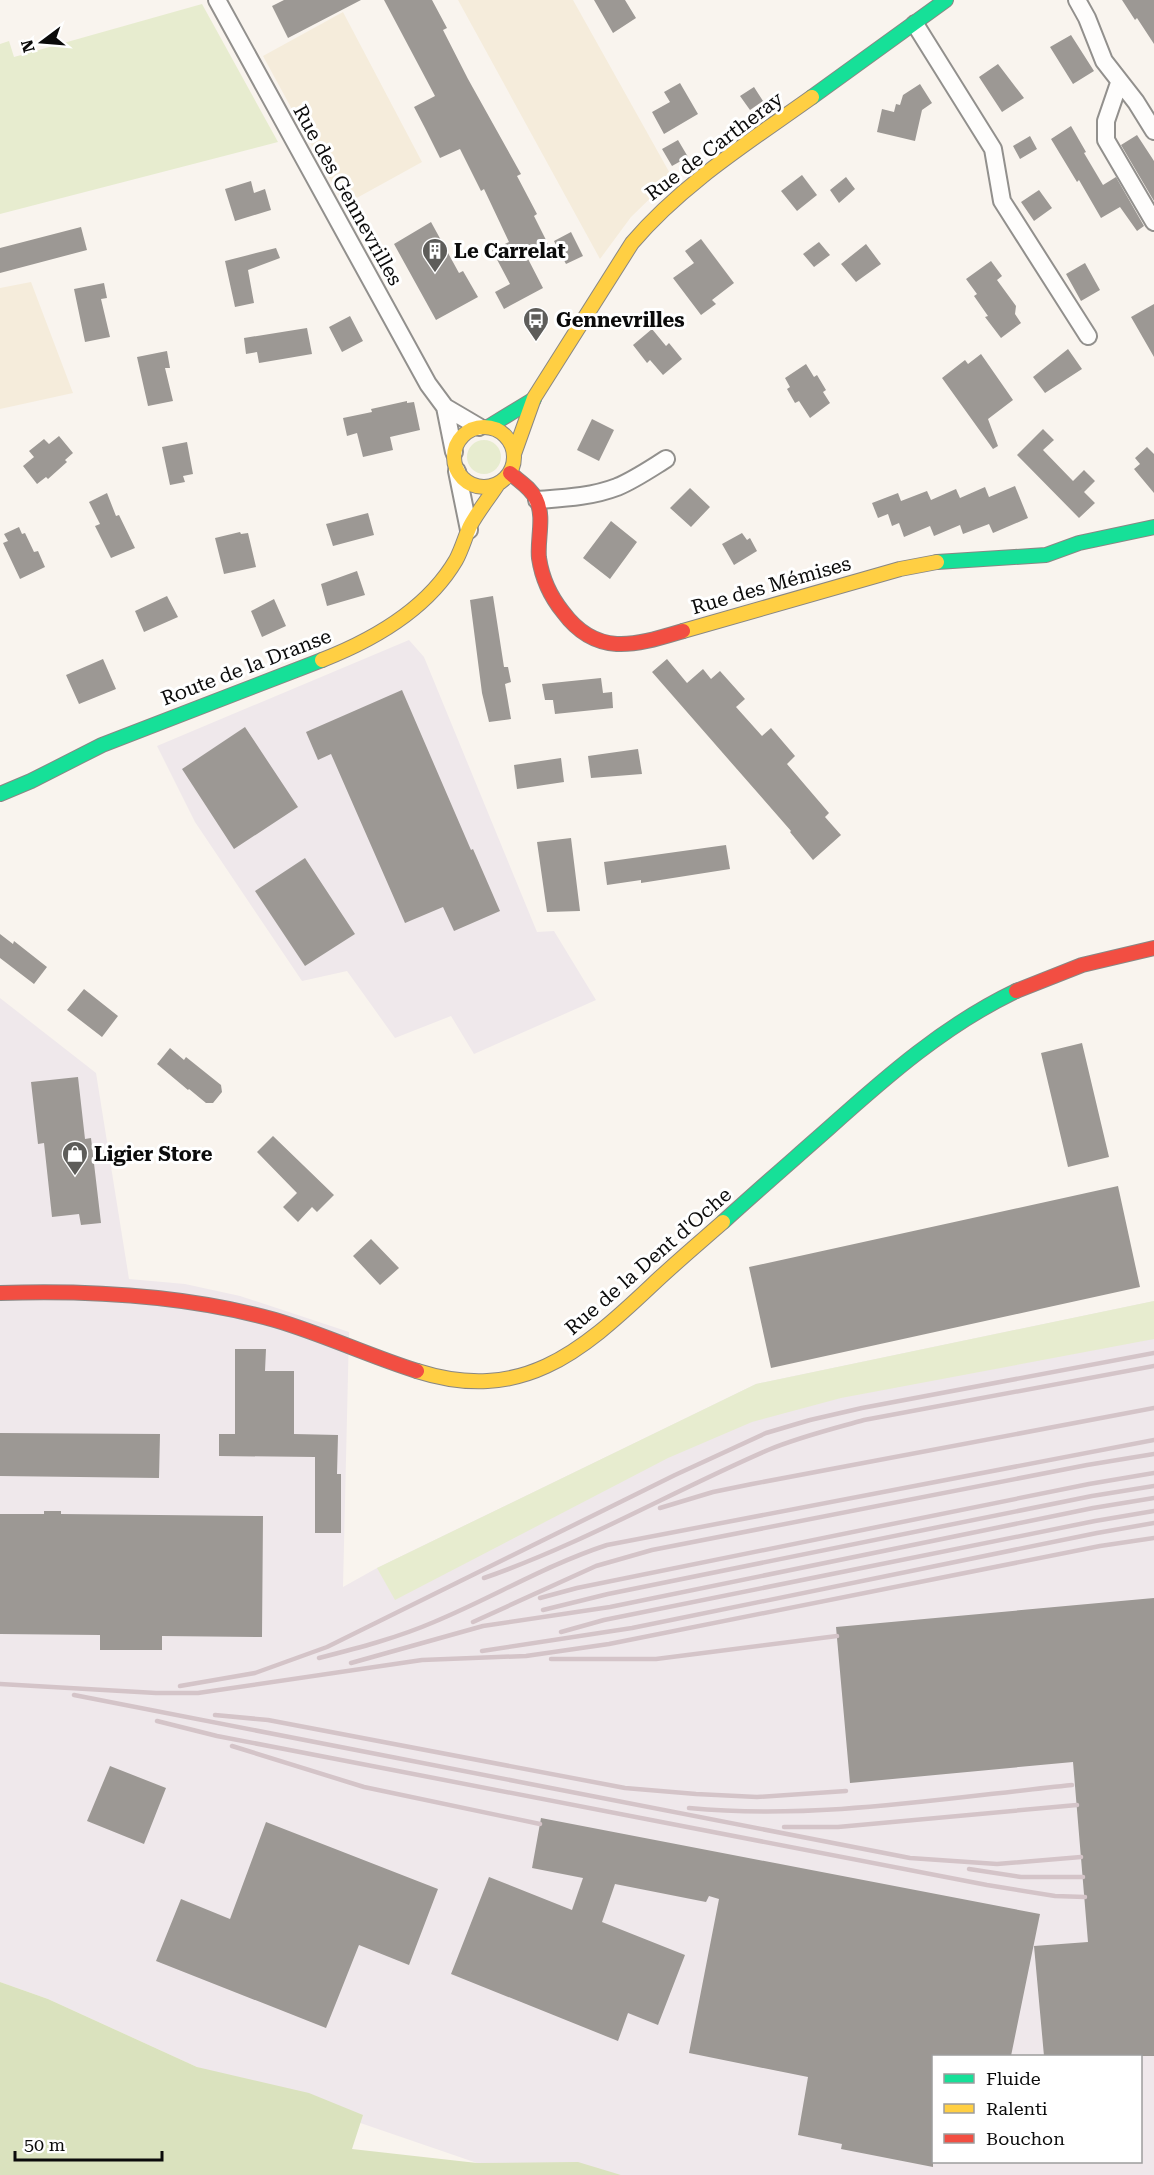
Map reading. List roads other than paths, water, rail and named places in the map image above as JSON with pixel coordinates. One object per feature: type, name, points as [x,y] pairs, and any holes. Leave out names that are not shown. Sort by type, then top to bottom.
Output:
[{"type":"street","name":"Rue des Gennevrilles","points":[[217,0],[417,364],[445,407],[454,452]]},
{"type":"street","name":"Rue de Cartheray","points":[[514,454],[534,399],[624,254],[664,207],[946,0]]},
{"type":"street","points":[[1077,0],[1087,18],[1104,61],[1136,102],[1154,131]]},
{"type":"street","points":[[915,24],[993,148],[1002,201],[1088,336]]},
{"type":"street","points":[[1119,83],[1106,121],[1106,140],[1154,222]]},
{"type":"street","name":"Rue de Cartheray","points":[[483,427],[534,399]]},
{"type":"street","name":"Rue des Gennevrilles","points":[[445,407],[483,427]]},
{"type":"street","points":[[457,471],[473,486],[486,488],[498,484],[510,473],[513,466],[514,454],[511,442],[499,431],[483,427],[467,431],[461,437],[454,452],[457,471],[469,530]]},
{"type":"street","points":[[510,473],[537,500],[589,495],[604,491],[628,482],[666,459]]},
{"type":"street","name":"Route de la Dranse","points":[[0,794],[108,743],[361,643],[393,623],[434,590],[455,562],[469,530],[498,484]]},
{"type":"street","name":"Rue des Mémises","points":[[537,500],[539,556],[550,595],[577,631],[598,640],[618,644],[641,643],[900,569],[948,561],[1028,558],[1046,555],[1079,543],[1154,527]]},
{"type":"street","name":"Rue de la Dent d'Oche","points":[[0,1293],[80,1291],[160,1297],[200,1303],[279,1322],[342,1343],[395,1365],[436,1377],[495,1381],[534,1372],[570,1356],[586,1344],[863,1098],[933,1040],[995,1002],[1051,976],[1084,964],[1154,948]]},
{"type":"railway","points":[[180,1686],[255,1673],[327,1647],[675,1475],[766,1433],[862,1408],[1154,1353]]},
{"type":"railway","points":[[484,1578],[592,1533],[768,1450],[804,1437],[864,1420],[1154,1366]]},
{"type":"railway","points":[[660,1508],[713,1492],[752,1484],[1154,1408]]},
{"type":"railway","points":[[319,1658],[420,1628],[562,1562],[607,1545],[1154,1440]]},
{"type":"railway","points":[[473,1622],[596,1566],[652,1550],[1154,1454]]},
{"type":"railway","points":[[540,1598],[577,1588],[1089,1484],[1154,1473]]},
{"type":"railway","points":[[543,1610],[608,1594],[1092,1496],[1154,1486]]},
{"type":"railway","points":[[351,1663],[483,1626],[610,1607],[1093,1508],[1154,1498]]},
{"type":"railway","points":[[561,1632],[604,1620],[1154,1511]]},
{"type":"railway","points":[[482,1651],[632,1628],[1154,1523]]},
{"type":"railway","points":[[0,1684],[156,1693],[198,1693],[422,1660],[526,1656],[609,1644],[1100,1546],[1154,1538]]},
{"type":"railway","points":[[551,1659],[656,1659],[837,1636]]},
{"type":"railway","points":[[74,1695],[910,1858],[997,1864],[1081,1857]]},
{"type":"railway","points":[[215,1715],[268,1720],[625,1788],[757,1797],[846,1791]]},
{"type":"railway","points":[[157,1721],[217,1736],[987,1885],[1055,1896],[1085,1897]]},
{"type":"railway","points":[[232,1746],[364,1787],[540,1824]]},
{"type":"railway","points":[[689,1808],[737,1811],[833,1809],[881,1806],[1072,1785]]},
{"type":"railway","points":[[784,1827],[838,1827],[1077,1805]]},
{"type":"railway","points":[[969,1869],[1021,1877],[1083,1877]]},
{"type":"place","name":"Le Carrelat","points":[[435,274]]},
{"type":"place","name":"Gennevrilles","points":[[536,343]]},
{"type":"place","name":"Ligier Store","points":[[75,1177]]}]
